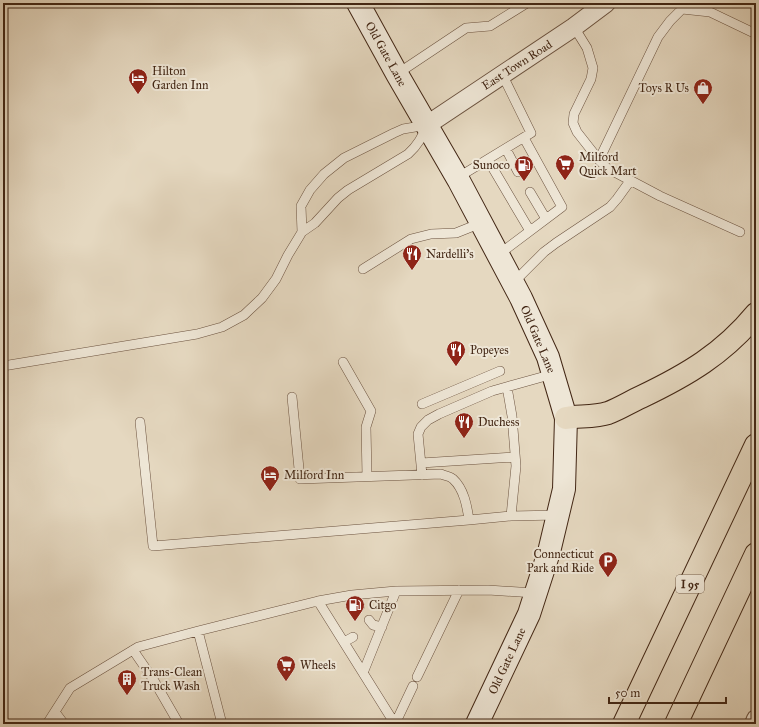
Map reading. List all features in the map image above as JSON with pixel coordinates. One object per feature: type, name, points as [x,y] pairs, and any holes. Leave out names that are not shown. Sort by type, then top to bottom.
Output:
[{"type":"highway","points":[[566,418],[607,413],[674,382],[723,349],[756,314]]},
{"type":"highway","name":"I 95","points":[[624,724],[756,444]]},
{"type":"highway","points":[[676,724],[756,554]]},
{"type":"main road","name":"Old Gate Lane","points":[[358,3],[457,178],[513,284],[548,357],[566,418],[564,489],[549,552],[529,614],[477,724]]},
{"type":"street","name":"East Town Road","points":[[427,125],[574,27],[606,3]]},
{"type":"street","points":[[754,724],[756,719]]},
{"type":"lane","points":[[397,74],[466,28],[490,26],[527,3]]},
{"type":"lane","points":[[598,160],[658,38],[680,6],[710,12],[756,34]]},
{"type":"lane","points":[[574,27],[587,48],[593,68],[591,79],[574,114],[573,123],[577,132],[598,160],[607,168],[630,181],[740,232]]},
{"type":"lane","points":[[457,178],[532,133],[502,74]]},
{"type":"lane","points":[[302,232],[301,206],[310,190],[324,174],[344,158],[394,132],[427,125]]},
{"type":"lane","points":[[3,366],[190,336],[222,326],[244,315],[262,298],[276,279],[288,254],[302,232],[315,223],[338,198],[348,190],[408,154],[421,140],[427,125]]},
{"type":"lane","points":[[498,255],[562,207],[524,138]]},
{"type":"lane","points":[[506,149],[518,172]]},
{"type":"lane","points":[[488,160],[530,231]]},
{"type":"lane","points":[[513,284],[550,247],[610,207],[630,181]]},
{"type":"lane","points":[[530,192],[546,219]]},
{"type":"lane","points":[[363,269],[412,239],[431,234],[456,232],[481,223]]},
{"type":"lane","points":[[343,362],[371,411],[366,427],[367,476]]},
{"type":"lane","points":[[422,404],[500,372]]},
{"type":"lane","points":[[422,475],[418,434],[421,427],[428,420],[492,391],[553,374]]},
{"type":"lane","points":[[507,387],[512,416],[516,466],[511,516]]},
{"type":"lane","points":[[292,397],[300,479],[441,474],[452,478],[460,488],[467,503],[469,520]]},
{"type":"lane","points":[[140,422],[153,546],[511,516],[558,515]]},
{"type":"lane","points":[[421,464],[515,456]]},
{"type":"lane","points":[[47,724],[70,688],[138,647],[318,601],[352,595],[396,591],[459,590],[535,593]]},
{"type":"lane","points":[[417,677],[459,590]]},
{"type":"lane","points":[[363,673],[373,625],[396,591]]},
{"type":"lane","points":[[352,595],[360,606]]},
{"type":"lane","points":[[318,601],[395,724],[412,686]]},
{"type":"lane","points":[[198,631],[222,724]]},
{"type":"lane","points":[[344,642],[353,637]]},
{"type":"lane","points":[[133,650],[153,679],[179,724]]},
{"type":"lane","points":[[55,712],[64,724]]},
{"type":"place","name":"Hilton Garden Inn","points":[[138,95]]},
{"type":"place","name":"Toys R Us","points":[[703,105]]},
{"type":"place","name":"Milford Quick Mart","points":[[565,181]]},
{"type":"place","name":"Sunoco","points":[[524,182]]},
{"type":"place","name":"Nardelli’s","points":[[412,271]]},
{"type":"place","name":"Popeyes","points":[[456,367]]},
{"type":"place","name":"Duchess","points":[[464,439]]},
{"type":"place","name":"Milford Inn","points":[[270,492]]},
{"type":"place","name":"Connecticut Park and Ride","points":[[608,578]]},
{"type":"place","name":"Citgo","points":[[355,622]]},
{"type":"place","name":"Wheels","points":[[286,682]]},
{"type":"place","name":"Trans-Clean Truck Wash","points":[[127,696]]}]
